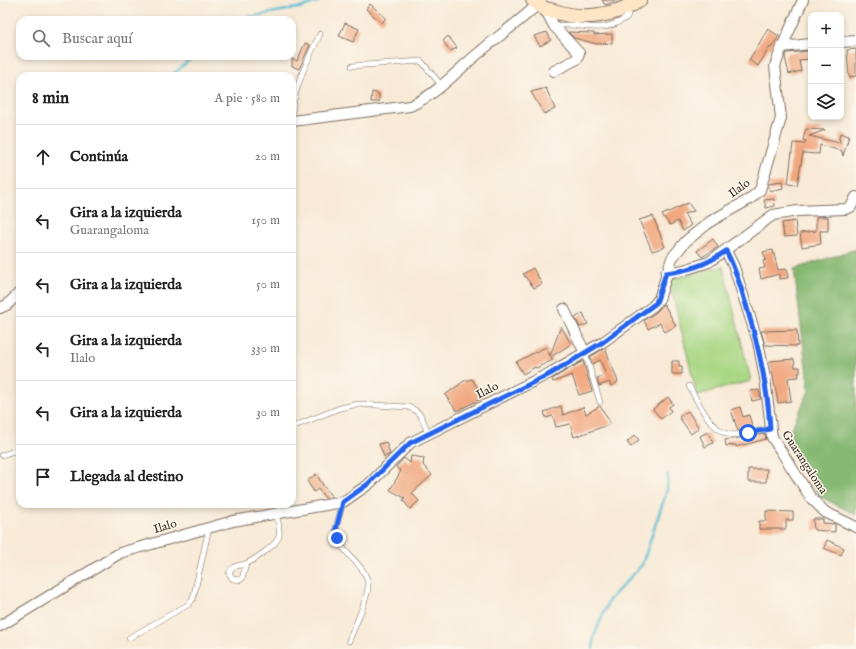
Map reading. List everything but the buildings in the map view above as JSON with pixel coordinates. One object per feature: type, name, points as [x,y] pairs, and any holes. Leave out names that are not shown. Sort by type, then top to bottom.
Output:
[{"type":"main road","points":[[539,3],[558,13],[588,16],[608,14],[628,8],[640,0]]},
{"type":"street","name":"Ilalo","points":[[0,626],[120,553],[233,521],[343,502],[368,484],[410,443],[550,374],[603,342],[653,306],[659,299],[672,258],[686,241],[711,220],[750,199],[760,190],[780,118],[775,66],[803,0]]},
{"type":"street","points":[[296,120],[410,106],[428,98],[479,52],[539,3],[554,26],[579,53],[577,58],[554,70]]},
{"type":"street","points":[[844,42],[856,41]]},
{"type":"street","points":[[782,47],[808,44]]},
{"type":"street","points":[[666,273],[684,270],[709,262],[773,215],[798,211],[845,210],[851,207],[856,197]]},
{"type":"street","name":"Guarangaloma","points":[[726,251],[734,267],[758,342],[768,400],[772,437],[811,498],[825,512],[856,527]]},
{"type":"street","points":[[0,308],[7,305],[16,296]]},
{"type":"street","points":[[564,309],[585,353]]},
{"type":"lane","points":[[554,26],[565,24],[593,28],[610,26],[627,16],[629,11],[628,8]]},
{"type":"lane","points":[[296,92],[304,69],[320,34]]},
{"type":"lane","points":[[352,66],[421,61],[442,86]]},
{"type":"lane","points":[[585,353],[600,402]]},
{"type":"lane","points":[[689,386],[701,407],[714,425],[728,434],[748,433],[770,429]]},
{"type":"lane","points":[[296,425],[340,408],[358,404],[408,406],[415,409],[422,416],[428,434]]},
{"type":"lane","points":[[2,455],[16,450]]},
{"type":"lane","points":[[343,502],[336,529],[337,538],[342,546],[361,567],[368,588],[349,641]]},
{"type":"lane","points":[[246,564],[277,542],[279,536],[276,514]]},
{"type":"lane","points":[[129,638],[189,604],[193,599],[210,527]]},
{"type":"green space","points":[[856,249],[856,515],[821,497],[792,450],[791,429],[809,391],[794,269]]},
{"type":"green space","points":[[723,266],[751,381],[697,395],[669,280]]},
{"type":"waterway","points":[[254,16],[303,7],[322,0]]},
{"type":"waterway","points":[[176,72],[190,60]]},
{"type":"waterway","points":[[593,649],[594,636],[609,600],[642,565],[667,490],[668,474]]},
{"type":"route","points":[[337,538],[336,529],[343,502],[368,484],[410,443],[550,374],[603,342],[656,303],[659,299],[666,273],[684,270],[709,262],[726,251],[734,267],[758,342],[768,400],[770,429],[748,433]]}]
